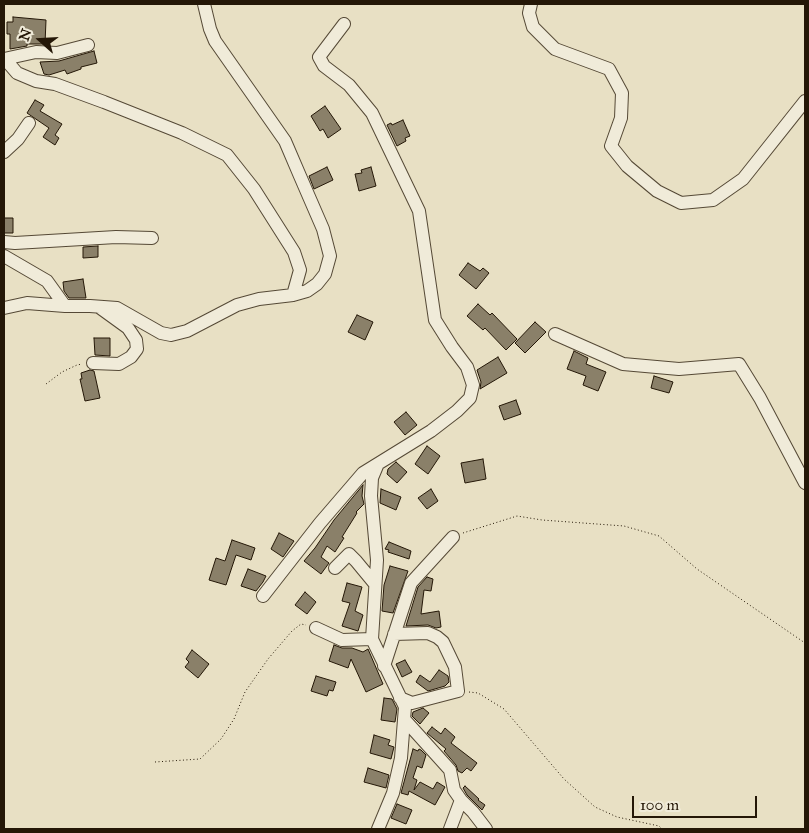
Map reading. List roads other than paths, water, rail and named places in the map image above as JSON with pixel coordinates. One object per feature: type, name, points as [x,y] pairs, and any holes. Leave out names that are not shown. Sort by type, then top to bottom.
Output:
[{"type":"street","points":[[4,308],[27,303],[117,308],[161,333],[171,335],[187,331],[237,305],[259,298],[293,295],[307,290],[317,284],[325,274],[330,256],[323,230],[285,141],[215,41],[204,4]]},
{"type":"street","points":[[531,4],[529,13],[533,28],[555,49],[609,69],[622,93],[621,118],[611,146],[627,166],[657,192],[681,203],[713,200],[744,179],[805,101]]},
{"type":"street","points":[[263,596],[363,472],[377,466],[431,431],[457,411],[470,398],[473,385],[467,367],[435,320],[419,211],[372,113],[349,85],[324,66],[318,57],[344,24]]},
{"type":"street","points":[[4,59],[36,52],[58,54],[88,45]]},
{"type":"street","points":[[4,59],[17,73],[36,81],[55,84],[104,102],[182,133],[227,155],[254,189],[294,252],[300,270],[293,295]]},
{"type":"street","points":[[4,152],[18,139],[29,124]]},
{"type":"street","points":[[4,242],[116,237],[152,238]]},
{"type":"street","points":[[4,256],[47,281],[65,306]]},
{"type":"street","points":[[92,363],[119,364],[130,357],[137,349],[136,340],[128,328],[97,306]]},
{"type":"street","points":[[555,334],[623,364],[679,368],[739,364],[760,398],[805,483]]},
{"type":"street","points":[[377,466],[372,478],[371,496],[377,560],[372,639],[405,706],[401,758],[393,793],[378,829]]},
{"type":"street","points":[[384,666],[410,583],[453,537]]},
{"type":"street","points":[[335,568],[349,554],[375,584]]},
{"type":"street","points":[[316,628],[342,640],[372,639]]},
{"type":"street","points":[[394,634],[428,633],[443,642],[455,667],[458,691],[412,703],[400,698]]},
{"type":"street","points":[[404,719],[450,770],[454,790],[486,829]]},
{"type":"street","points":[[450,829],[461,800]]}]
